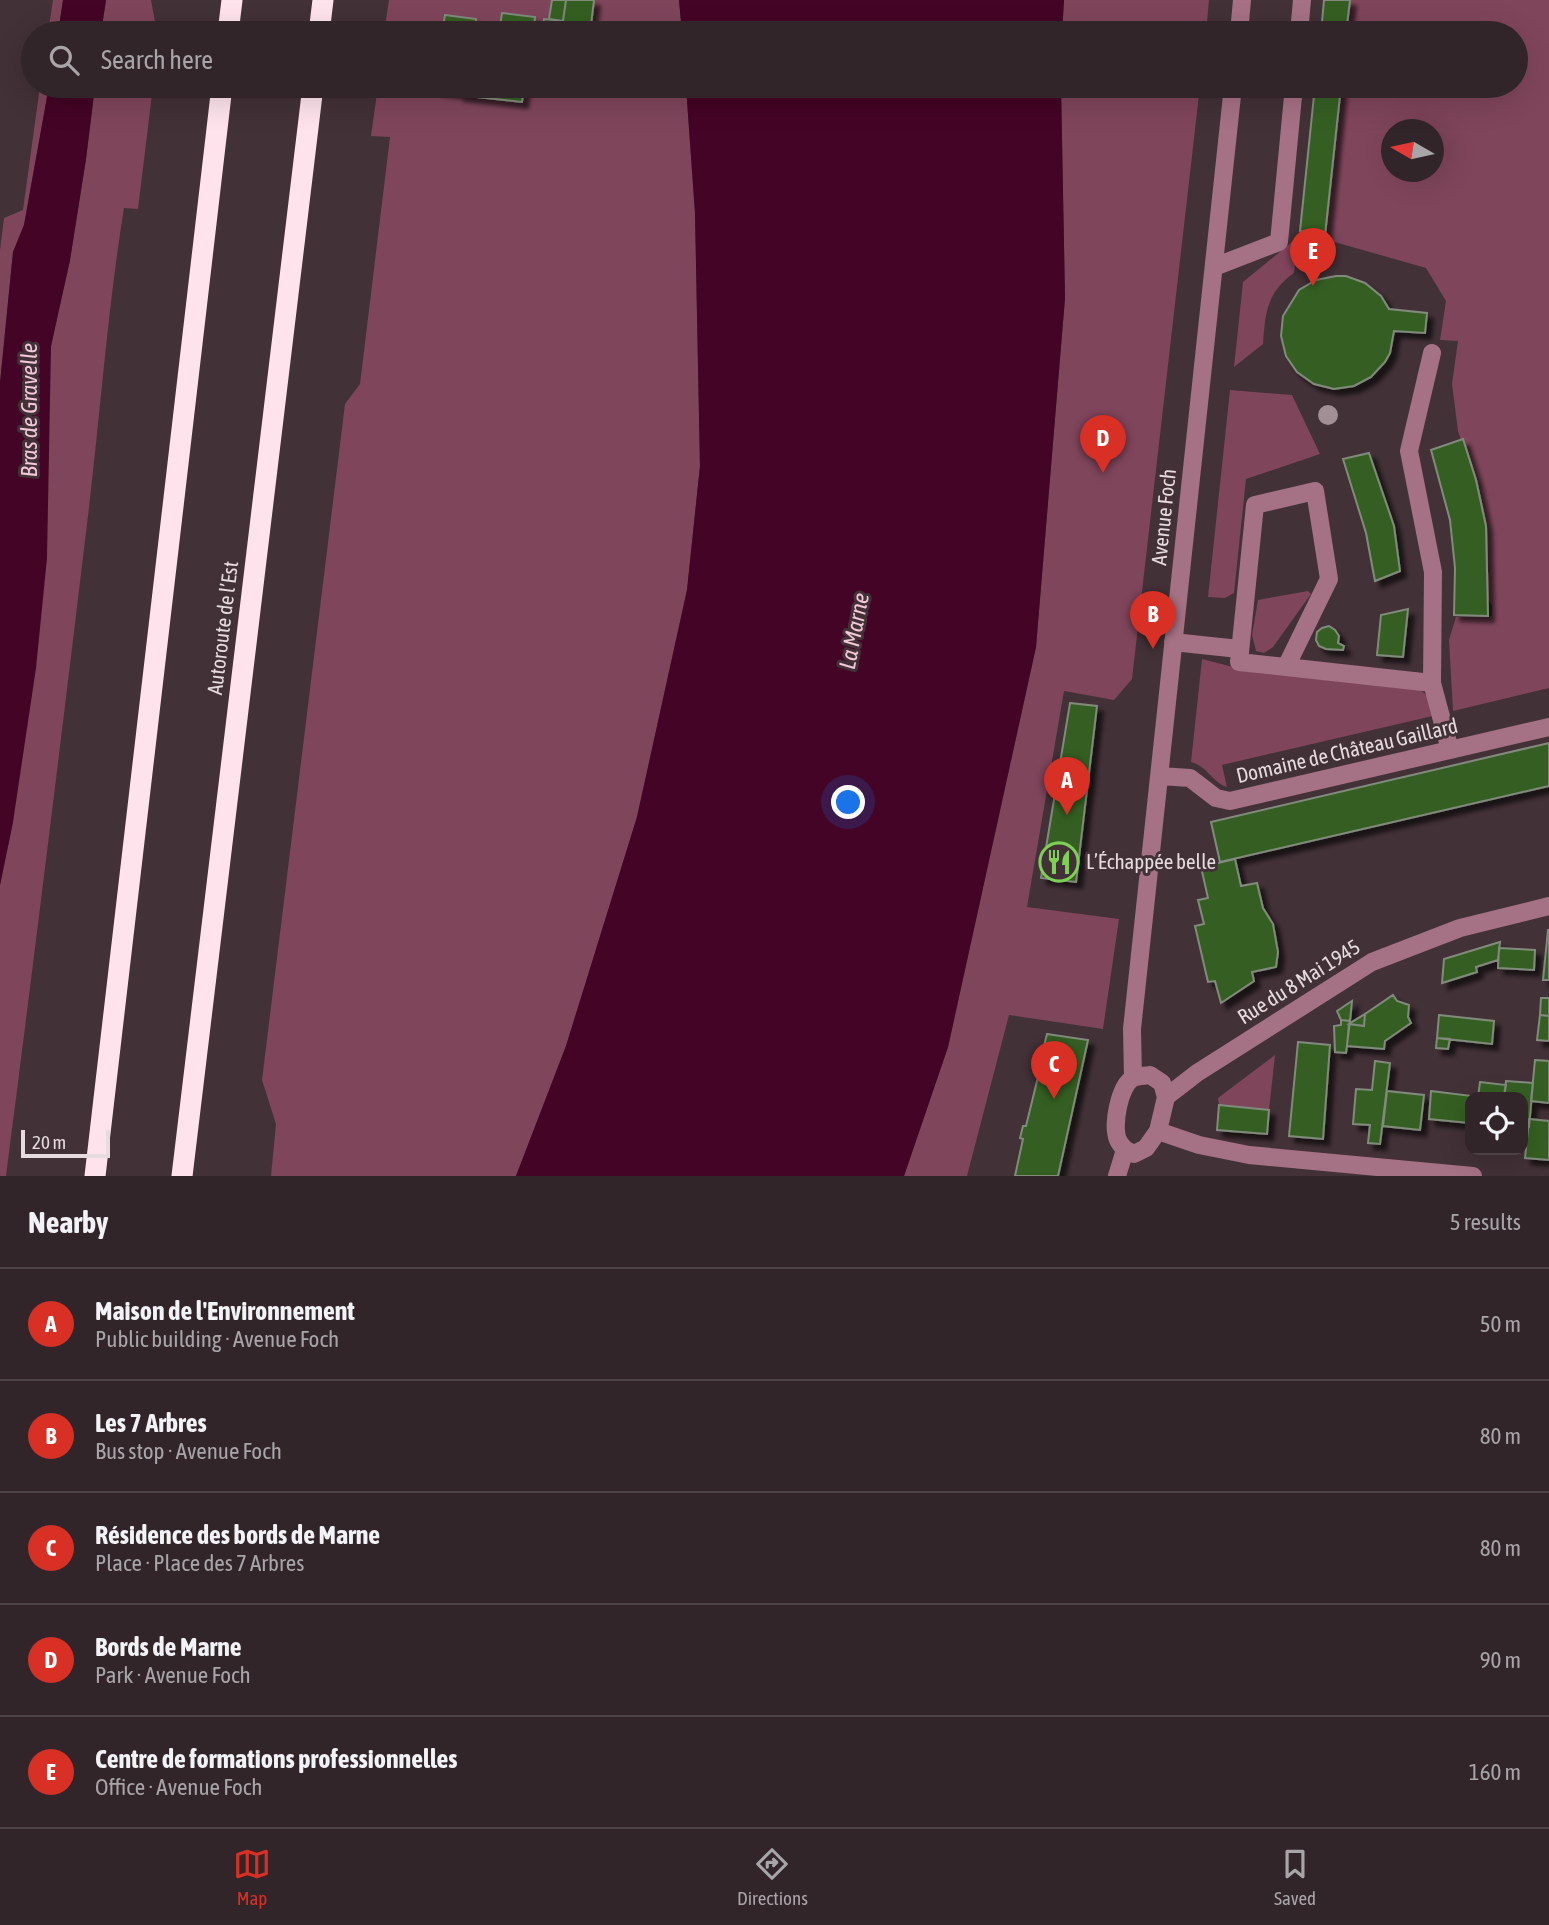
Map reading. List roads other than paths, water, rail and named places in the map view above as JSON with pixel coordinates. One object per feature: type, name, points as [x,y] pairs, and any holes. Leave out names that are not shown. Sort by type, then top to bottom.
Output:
[{"type":"highway","points":[[229,21],[232,0]]},
{"type":"highway","points":[[320,21],[323,0]]},
{"type":"highway","points":[[94,1176],[221,98]]},
{"type":"highway","name":"Autoroute de l’Est","points":[[182,1176],[312,98]]},
{"type":"street","points":[[1239,21],[1242,0]]},
{"type":"street","points":[[1300,21],[1302,0]]},
{"type":"street","name":"Avenue Foch","points":[[1133,1078],[1132,1028],[1232,98]]},
{"type":"street","points":[[1214,267],[1279,242],[1293,98]]},
{"type":"street","points":[[1432,353],[1409,451],[1433,572],[1432,683],[1450,750]]},
{"type":"street","points":[[1286,667],[1329,579],[1315,491],[1255,505],[1238,662],[1432,683]]},
{"type":"street","points":[[1173,642],[1240,649]]},
{"type":"street","name":"Domaine de Château Gaillard","points":[[1160,776],[1190,778],[1216,798],[1230,801],[1549,727]]},
{"type":"street","name":"Rue du 8 Mai 1945","points":[[1166,1097],[1197,1073],[1372,961],[1460,928],[1549,906]]},
{"type":"street","points":[[1150,1075],[1162,1083],[1166,1097],[1158,1130],[1146,1148],[1134,1154],[1125,1150],[1115,1131],[1116,1114],[1122,1093],[1133,1078],[1150,1075]]},
{"type":"street","points":[[1158,1130],[1199,1145],[1249,1155],[1473,1176]]},
{"type":"street","points":[[1116,1176],[1125,1150]]},
{"type":"water","points":[[63,0],[106,0],[103,21],[60,21]]},
{"type":"water","points":[[679,0],[1064,0],[1063,21],[681,21]]},
{"type":"water","name":"Bras de Gravelle","points":[[47,98],[94,98],[70,260],[51,346],[47,558],[36,668],[13,822],[0,885],[0,383],[13,252],[24,225]]},
{"type":"water","name":"La Marne","points":[[687,98],[1061,98],[1065,298],[1036,647],[948,1047],[904,1176],[516,1176],[566,1046],[637,817],[687,590],[700,466],[695,213]]},
{"type":"place","name":"Centre de formations professionnelles","points":[[1313,286]]},
{"type":"place","name":"Bords de Marne","points":[[1103,473]]},
{"type":"place","name":"Les 7 Arbres","points":[[1153,649]]},
{"type":"place","name":"Maison de l'Environnement","points":[[1067,815]]},
{"type":"place","name":"L’Échappée belle","points":[[1059,862]]},
{"type":"place","name":"Résidence des bords de Marne","points":[[1054,1099]]}]
